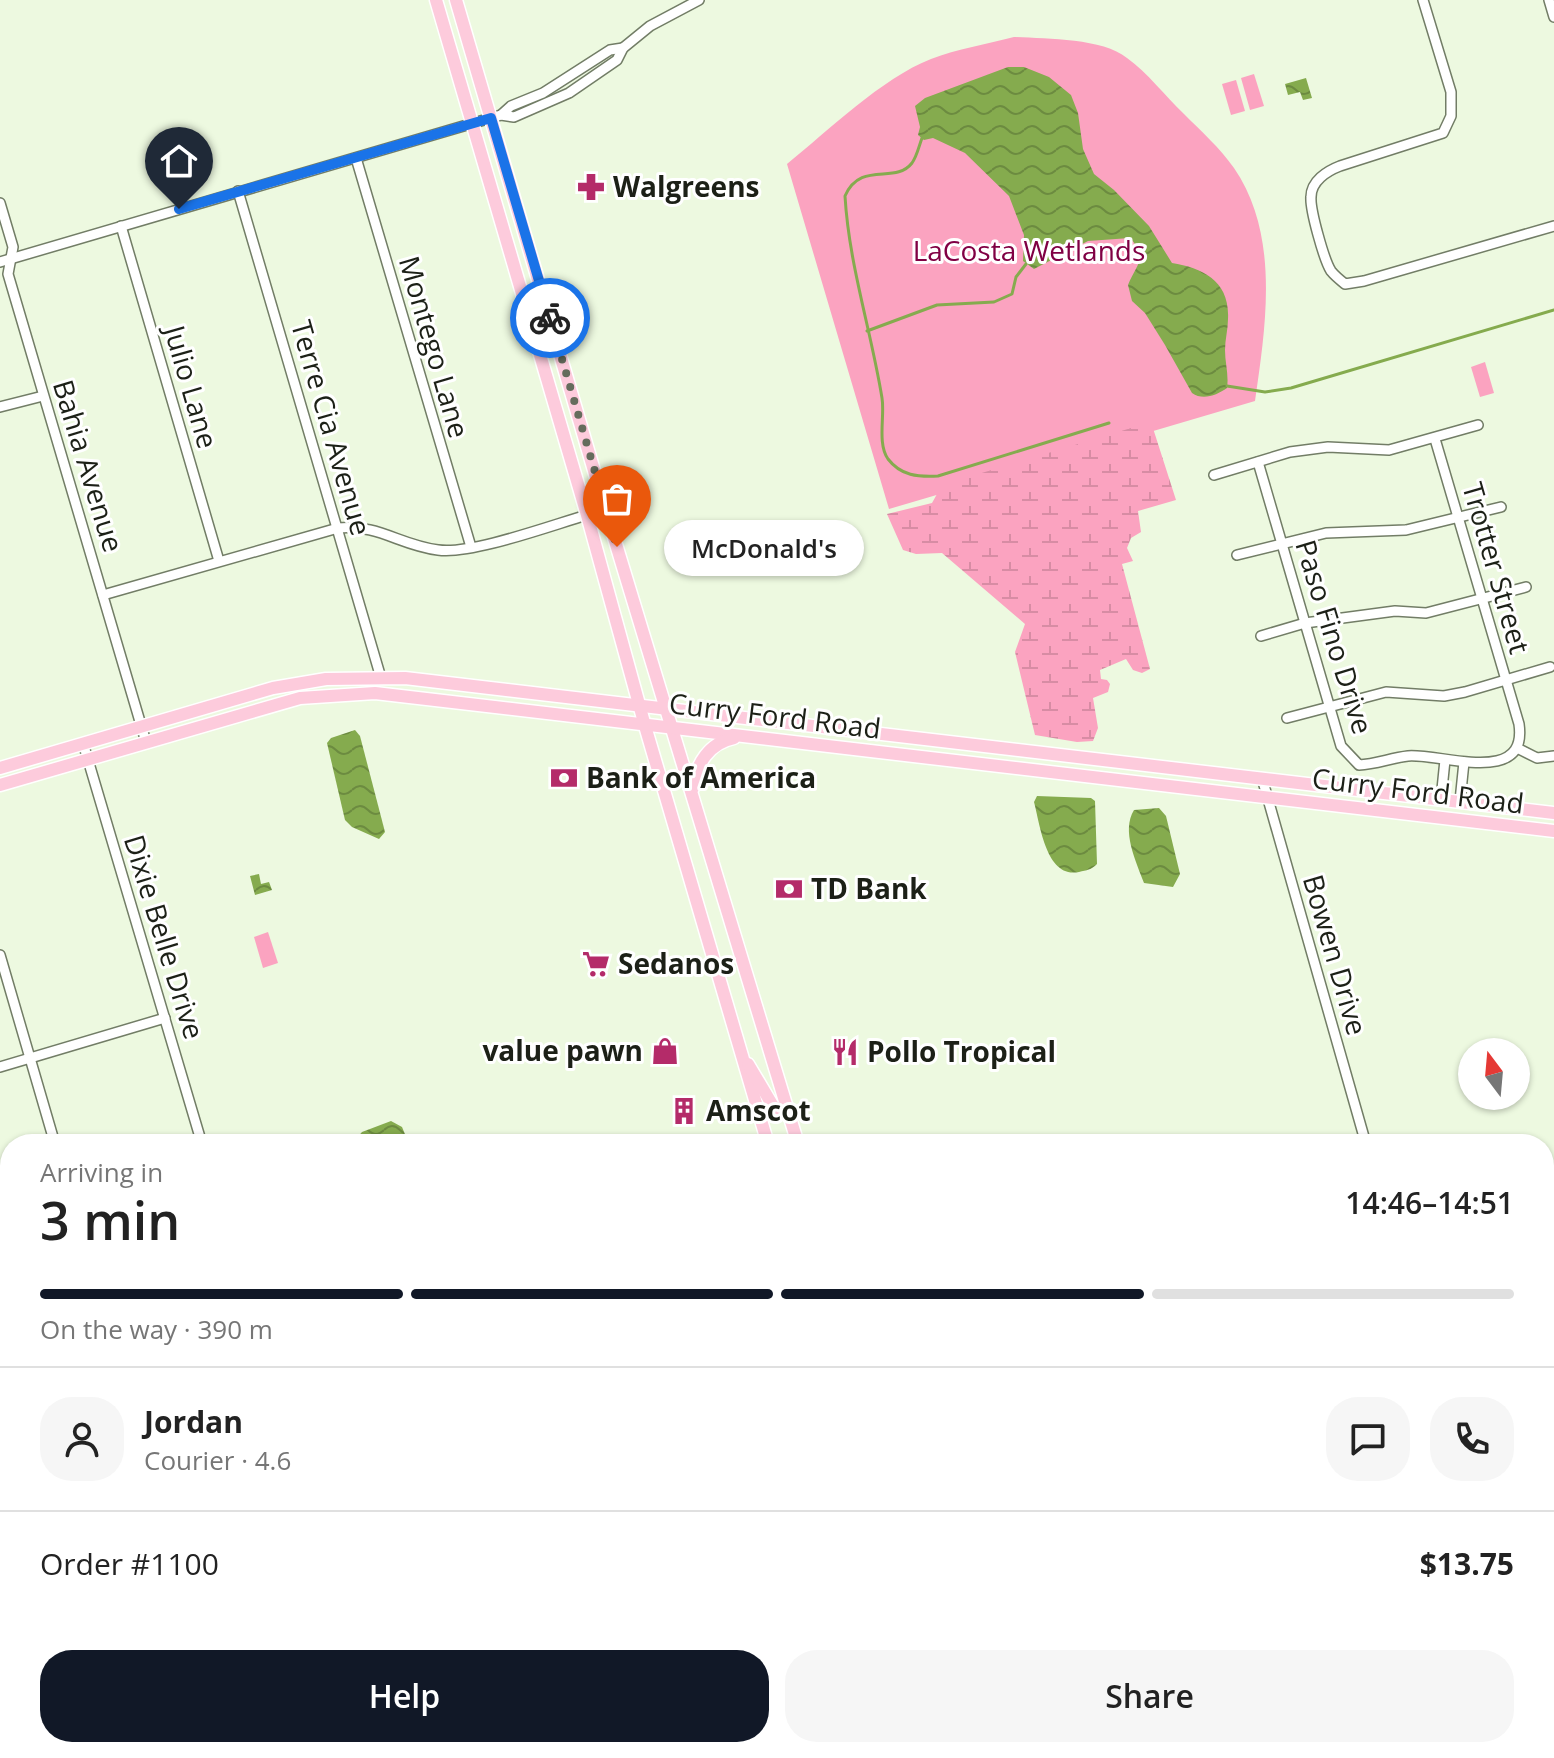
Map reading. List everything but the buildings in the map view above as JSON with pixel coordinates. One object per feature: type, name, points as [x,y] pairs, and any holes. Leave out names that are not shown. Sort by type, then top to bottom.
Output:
[{"type":"main road","points":[[436,0],[765,1134]]},
{"type":"main road","points":[[456,0],[496,116],[666,707],[795,1134]]},
{"type":"main road","points":[[300,698],[318,690],[375,684],[381,678]]},
{"type":"main road","name":"Curry Ford Road","points":[[0,768],[273,688],[326,679],[405,678],[1554,813]]},
{"type":"main road","name":"Curry Ford Road","points":[[0,785],[300,698],[386,694],[1554,831]]},
{"type":"main road","points":[[693,791],[697,769],[706,753],[726,740],[741,737]]},
{"type":"main road","points":[[876,752],[896,748],[982,757],[998,746]]},
{"type":"main road","points":[[1002,767],[1018,757],[1081,764],[1112,760]]},
{"type":"main road","points":[[1352,807],[1394,806],[1435,810],[1460,801]]},
{"type":"main road","points":[[1461,821],[1471,813],[1480,811],[1554,819]]},
{"type":"main road","points":[[743,1058],[757,1075],[762,1090],[773,1106],[779,1109],[787,1107]]},
{"type":"street","points":[[496,116],[514,117],[569,93],[617,60],[623,48],[650,26],[699,0]]},
{"type":"street","points":[[1423,0],[1451,92],[1451,116],[1443,133],[1326,172],[1317,181],[1310,196],[1324,257],[1333,274],[1345,284],[1379,278],[1554,226]]},
{"type":"street","points":[[1549,0],[1554,17]]},
{"type":"street","points":[[5,261],[496,116],[543,93],[610,50],[623,48]]},
{"type":"street","points":[[569,93],[570,81],[576,73]]},
{"type":"street","name":"Montego Lane","points":[[356,158],[471,547]]},
{"type":"street","name":"Terre Cia Avenue","points":[[238,191],[381,678]]},
{"type":"street","name":"Bahia Avenue","points":[[0,203],[13,247],[5,261],[8,274],[146,742]]},
{"type":"street","name":"Julio Lane","points":[[121,226],[219,561]]},
{"type":"street","points":[[0,407],[43,396]]},
{"type":"street","points":[[1214,475],[1314,448],[1389,450],[1478,425]]},
{"type":"street","name":"Trotter Street","points":[[1435,439],[1519,724],[1517,748]]},
{"type":"street","name":"Paso Fino Drive","points":[[1258,462],[1341,746],[1359,765],[1408,756],[1464,762]]},
{"type":"street","points":[[1237,555],[1326,533],[1406,530],[1501,507]]},
{"type":"street","points":[[103,595],[338,528],[359,526],[379,530],[408,543],[441,551],[471,547],[587,515]]},
{"type":"street","points":[[1261,636],[1305,623],[1395,611],[1426,613],[1526,587]]},
{"type":"street","points":[[1287,718],[1386,692],[1444,696],[1550,667]]},
{"type":"street","name":"Dixie Belle Drive","points":[[83,743],[199,1134]]},
{"type":"street","points":[[1460,801],[1464,762],[1489,763],[1517,748],[1537,758],[1554,756]]},
{"type":"street","points":[[1441,799],[1445,760]]},
{"type":"street","name":"Bowen Drive","points":[[1262,778],[1363,1134]]},
{"type":"street","points":[[0,955],[52,1134]]},
{"type":"street","points":[[0,1067],[165,1018]]},
{"type":"green space","name":"LaCosta Wetlands","points":[[1014,37],[1089,43],[1116,51],[1135,64],[1234,168],[1249,194],[1264,251],[1265,312],[1255,401],[889,509],[787,164],[856,106],[912,68],[951,52]]},
{"type":"green space","points":[[1254,74],[1264,106],[1250,110],[1241,78]]},
{"type":"green space","points":[[1236,80],[1245,111],[1231,115],[1222,84]]},
{"type":"green space","points":[[1485,362],[1494,393],[1480,397],[1471,367]]},
{"type":"green space","points":[[1151,422],[1176,500],[1138,511],[1141,532],[1131,538],[1127,548],[1133,561],[1122,564],[1150,669],[1142,673],[1133,670],[1126,659],[1100,670],[1101,679],[1110,684],[1108,692],[1093,698],[1098,728],[1093,741],[1077,742],[1035,735],[1015,652],[1025,624],[942,553],[916,554],[903,550],[887,514],[932,503],[942,485]]},
{"type":"green space","points":[[268,932],[278,963],[263,968],[254,937]]},
{"type":"water","points":[[1008,67],[1024,67],[1049,77],[1071,95],[1078,113],[1083,149],[1094,174],[1149,226],[1172,263],[1204,273],[1219,286],[1227,306],[1227,388],[1210,396],[1201,397],[1192,393],[1145,313],[1132,301],[1128,285],[1140,256],[1130,238],[1088,241],[1034,269],[1023,261],[1024,235],[1009,196],[965,153],[933,138],[924,140],[918,135],[920,127],[915,106],[925,98]]},
{"type":"water","points":[[1306,78],[1312,98],[1303,100],[1300,92],[1288,95],[1285,84]]},
{"type":"water","points":[[355,730],[360,736],[385,832],[379,839],[352,827],[345,820],[327,743],[331,738]]},
{"type":"water","points":[[1037,796],[1091,798],[1095,801],[1095,866],[1089,870],[1068,872],[1052,859],[1046,848],[1034,802]]},
{"type":"water","points":[[1159,808],[1166,816],[1180,874],[1173,887],[1144,883],[1129,837],[1130,818],[1134,810]]},
{"type":"water","points":[[259,874],[261,884],[269,882],[272,890],[255,895],[250,876]]},
{"type":"water","points":[[391,1121],[402,1127],[405,1134],[360,1134]]},
{"type":"waterway","points":[[922,138],[914,160],[905,169],[860,179],[845,196],[851,247],[882,398],[882,437],[888,459],[898,469],[910,474],[938,476],[1109,423]]},
{"type":"waterway","points":[[867,331],[937,305],[994,302],[1012,294],[1016,277],[1026,264]]},
{"type":"waterway","points":[[1227,386],[1265,392],[1291,388],[1554,310]]},
{"type":"way so far","points":[[550,318],[617,547]]},
{"type":"place","name":"Walgreens","points":[[591,187]]},
{"type":"place","name":"McDonald's","points":[[617,547]]},
{"type":"place","name":"Bank of America","points":[[564,778]]},
{"type":"place","name":"TD Bank","points":[[789,889]]},
{"type":"place","name":"Sedanos","points":[[596,964]]},
{"type":"place","name":"value pawn","points":[[665,1051]]},
{"type":"place","name":"Pollo Tropical","points":[[845,1052]]},
{"type":"place","name":"Amscot","points":[[684,1111]]},
{"type":"route","points":[[179,209],[491,118],[550,318]]}]
